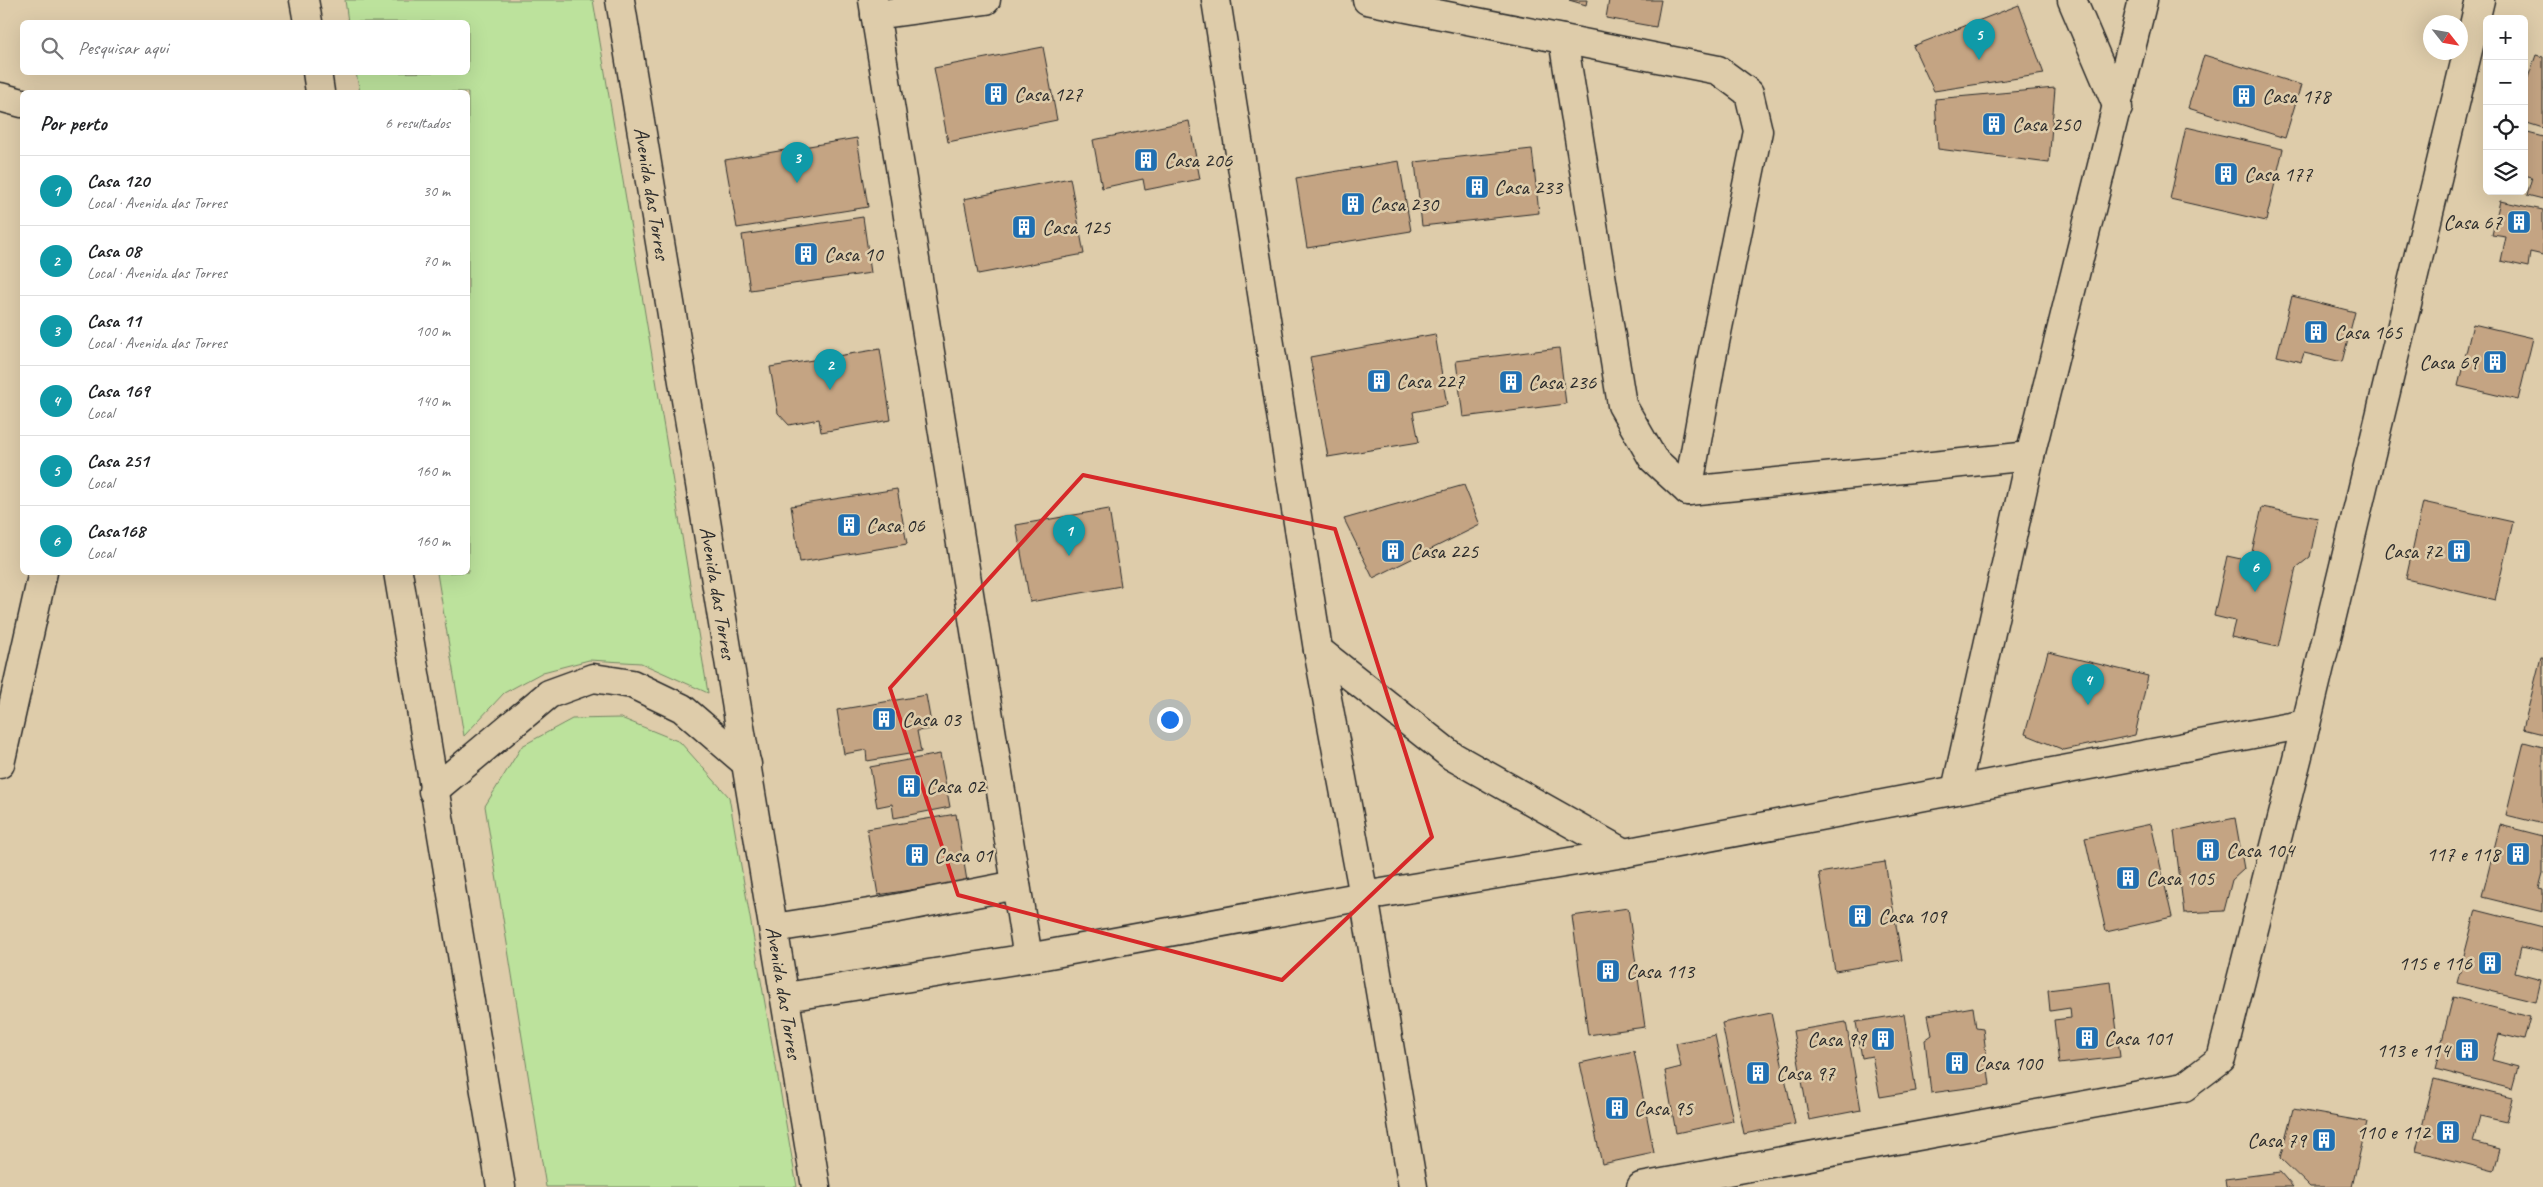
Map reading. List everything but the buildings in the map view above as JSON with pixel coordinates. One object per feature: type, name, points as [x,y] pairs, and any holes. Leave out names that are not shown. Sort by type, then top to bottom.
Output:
[{"type":"street","points":[[304,0],[308,20]]},
{"type":"street","name":"Avenida das Torres","points":[[620,0],[816,1187]]},
{"type":"street","points":[[986,0],[874,8],[1028,958]]},
{"type":"street","points":[[1216,0],[1318,650],[1364,896],[1413,1187]]},
{"type":"street","points":[[1367,0],[1718,70],[1749,93],[1758,131],[1711,362],[1688,491]]},
{"type":"street","points":[[2072,0],[2118,108]]},
{"type":"street","points":[[1956,790],[2030,456],[2118,108],[2143,0]]},
{"type":"street","points":[[1641,1187],[2184,1087],[2221,1059],[2306,724],[2480,0]]},
{"type":"street","points":[[1563,39],[1622,405],[1653,459],[1688,491],[2030,456]]},
{"type":"street","points":[[317,75],[320,90]]},
{"type":"street","points":[[0,97],[20,102]]},
{"type":"street","points":[[0,764],[42,575]]},
{"type":"street","points":[[398,575],[433,792],[501,1187]]},
{"type":"street","points":[[1318,650],[1452,756],[1572,826],[1624,853]]},
{"type":"street","points":[[433,792],[550,694],[593,678],[632,684],[682,708],[746,764]]},
{"type":"street","points":[[786,997],[1028,958],[1364,896],[1624,853],[2306,724]]},
{"type":"street","points":[[774,928],[888,910],[1016,885]]},
{"type":"highlighted area","points":[[1083,475],[1335,529],[1432,837],[1282,980],[958,895],[890,688]]},
{"type":"green space","points":[[345,0],[593,0],[708,693],[641,663],[589,660],[543,672],[504,693],[464,736],[437,575],[470,575],[470,90],[360,90],[356,75],[470,75],[470,20],[348,20]]},
{"type":"green space","points":[[621,718],[680,742],[729,797],[797,1187],[546,1187],[485,806],[522,746],[572,719]]},
{"type":"place","name":"Casa 251","points":[[1979,60]]},
{"type":"place","name":"Casa 127","points":[[996,94]]},
{"type":"place","name":"Casa 178","points":[[2244,96]]},
{"type":"place","name":"Casa 250","points":[[1994,124]]},
{"type":"place","name":"Casa 206","points":[[1146,160]]},
{"type":"place","name":"Casa 177","points":[[2226,174]]},
{"type":"place","name":"Casa 11","points":[[797,183]]},
{"type":"place","name":"Casa 233","points":[[1477,187]]},
{"type":"place","name":"Casa 230","points":[[1353,204]]},
{"type":"place","name":"Casa 67","points":[[2519,222]]},
{"type":"place","name":"Casa 125","points":[[1024,227]]},
{"type":"place","name":"Casa 10","points":[[806,254]]},
{"type":"place","name":"Casa 165","points":[[2316,332]]},
{"type":"place","name":"Casa 69","points":[[2495,362]]},
{"type":"place","name":"Casa 227","points":[[1379,381]]},
{"type":"place","name":"Casa 236","points":[[1511,382]]},
{"type":"place","name":"Casa 08","points":[[830,390]]},
{"type":"place","name":"Casa 06","points":[[849,525]]},
{"type":"place","name":"Casa 225","points":[[1393,551]]},
{"type":"place","name":"Casa 72","points":[[2459,551]]},
{"type":"place","name":"Casa 120","points":[[1069,556]]},
{"type":"place","name":"Casa168","points":[[2255,592]]},
{"type":"place","name":"Casa 169","points":[[2088,705]]},
{"type":"place","name":"Casa 03","points":[[884,719]]},
{"type":"place","name":"Casa 02","points":[[909,786]]},
{"type":"place","name":"Casa 104","points":[[2208,850]]},
{"type":"place","name":"117 e 118","points":[[2518,854]]},
{"type":"place","name":"Casa 01","points":[[917,855]]},
{"type":"place","name":"Casa 105","points":[[2128,878]]},
{"type":"place","name":"Casa 109","points":[[1860,916]]},
{"type":"place","name":"115 e 116","points":[[2490,963]]},
{"type":"place","name":"Casa 113","points":[[1608,971]]},
{"type":"place","name":"Casa 101","points":[[2087,1038]]},
{"type":"place","name":"Casa 99","points":[[1883,1039]]},
{"type":"place","name":"113 e 114","points":[[2467,1050]]},
{"type":"place","name":"Casa 100","points":[[1957,1063]]},
{"type":"place","name":"Casa 97","points":[[1758,1073]]},
{"type":"place","name":"Casa 95","points":[[1617,1108]]},
{"type":"place","name":"110 e 112","points":[[2448,1132]]},
{"type":"place","name":"Casa 79","points":[[2324,1140]]}]
